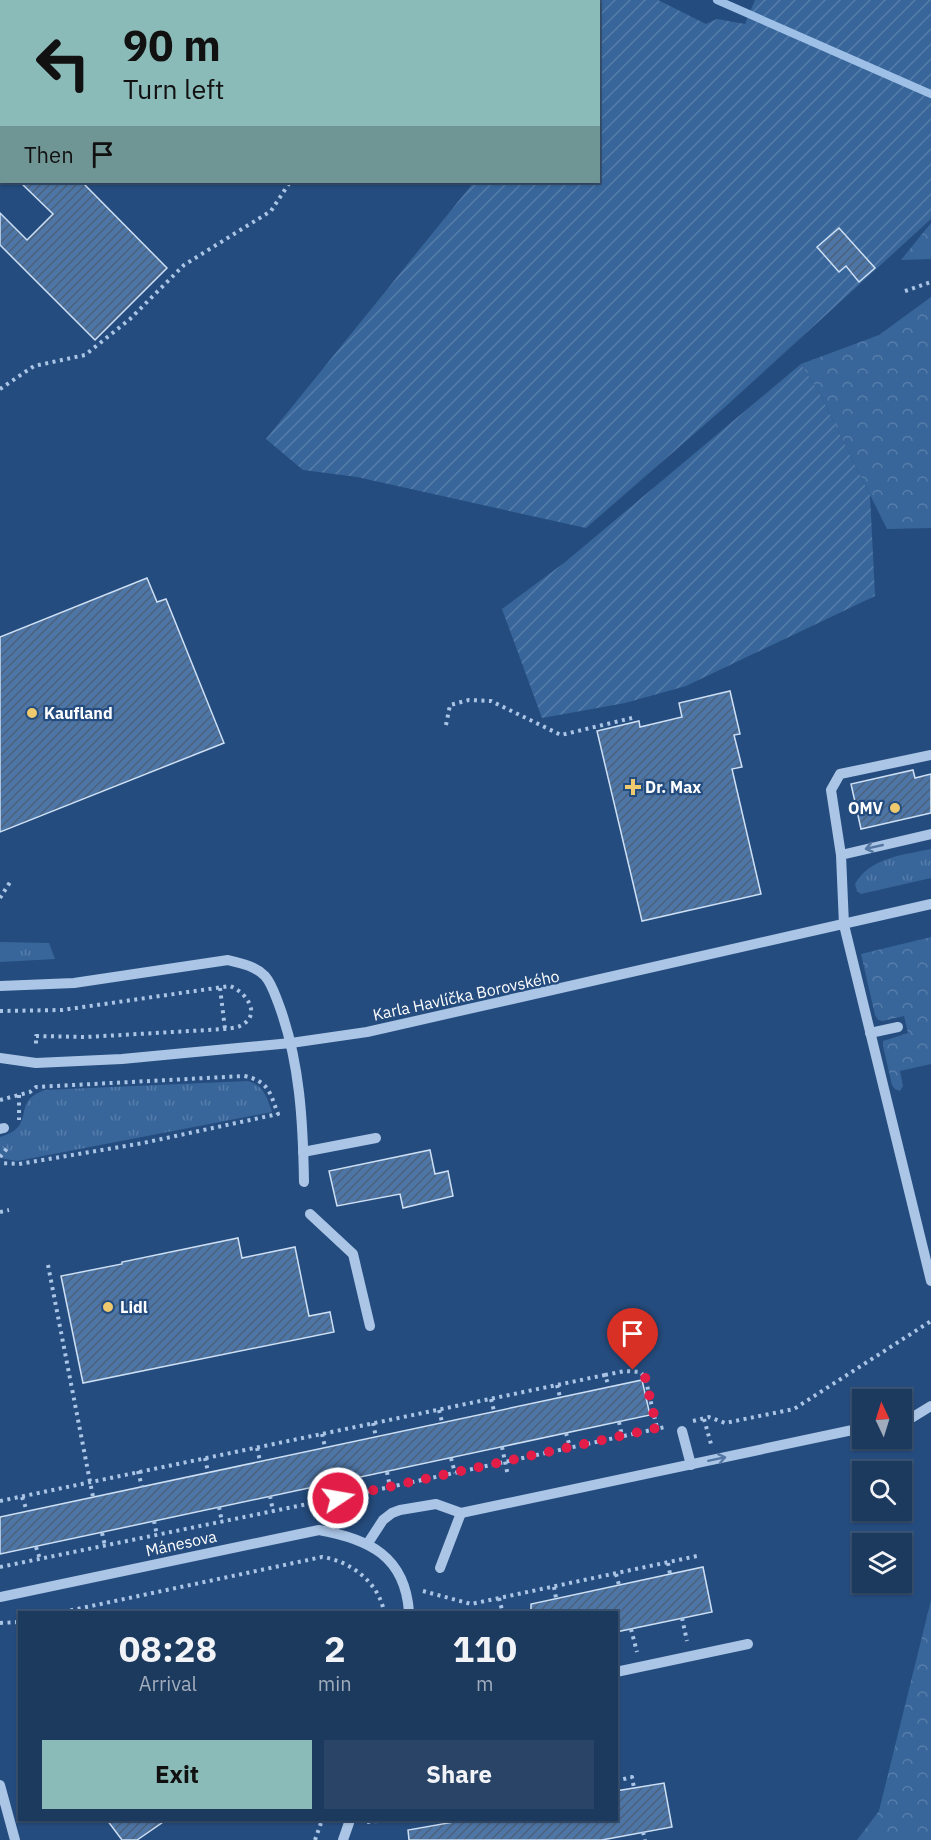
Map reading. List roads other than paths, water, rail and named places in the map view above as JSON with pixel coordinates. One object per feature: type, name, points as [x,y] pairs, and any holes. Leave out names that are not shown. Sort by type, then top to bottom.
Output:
[{"type":"street","points":[[931,755],[840,774],[831,790],[841,855],[844,925],[931,1281]]},
{"type":"street","points":[[841,855],[931,834]]},
{"type":"street","name":"Karla Havlíčka Borovského","points":[[0,1058],[36,1063],[111,1059],[291,1043],[367,1032],[931,904]]},
{"type":"street","points":[[0,986],[75,983],[228,960],[244,963],[266,976],[273,987],[291,1043],[302,1114],[304,1182]]},
{"type":"street","points":[[870,1034],[898,1027]]},
{"type":"street","points":[[303,1152],[376,1138]]},
{"type":"street","points":[[310,1214],[353,1254],[370,1326]]},
{"type":"street","points":[[912,1417],[931,1406]]},
{"type":"street","points":[[680,1426],[691,1465]]},
{"type":"street","points":[[368,1543],[383,1520],[400,1510],[436,1504],[461,1513],[852,1430]]},
{"type":"street","points":[[440,1568],[461,1513]]},
{"type":"street","name":"Mánesova","points":[[0,1597],[319,1530],[344,1534],[368,1543],[382,1554],[399,1572],[405,1586],[409,1611]]},
{"type":"street","points":[[618,1672],[748,1644]]},
{"type":"street","points":[[0,1785],[15,1840]]},
{"type":"street","points":[[343,1840],[350,1821]]},
{"type":"waterway","points":[[717,0],[931,94]]},
{"type":"place","name":"Kaufland","points":[[32,713]]},
{"type":"place","name":"Dr. Max","points":[[633,787]]},
{"type":"place","name":"OMV","points":[[895,808]]},
{"type":"place","name":"Lidl","points":[[108,1307]]}]
